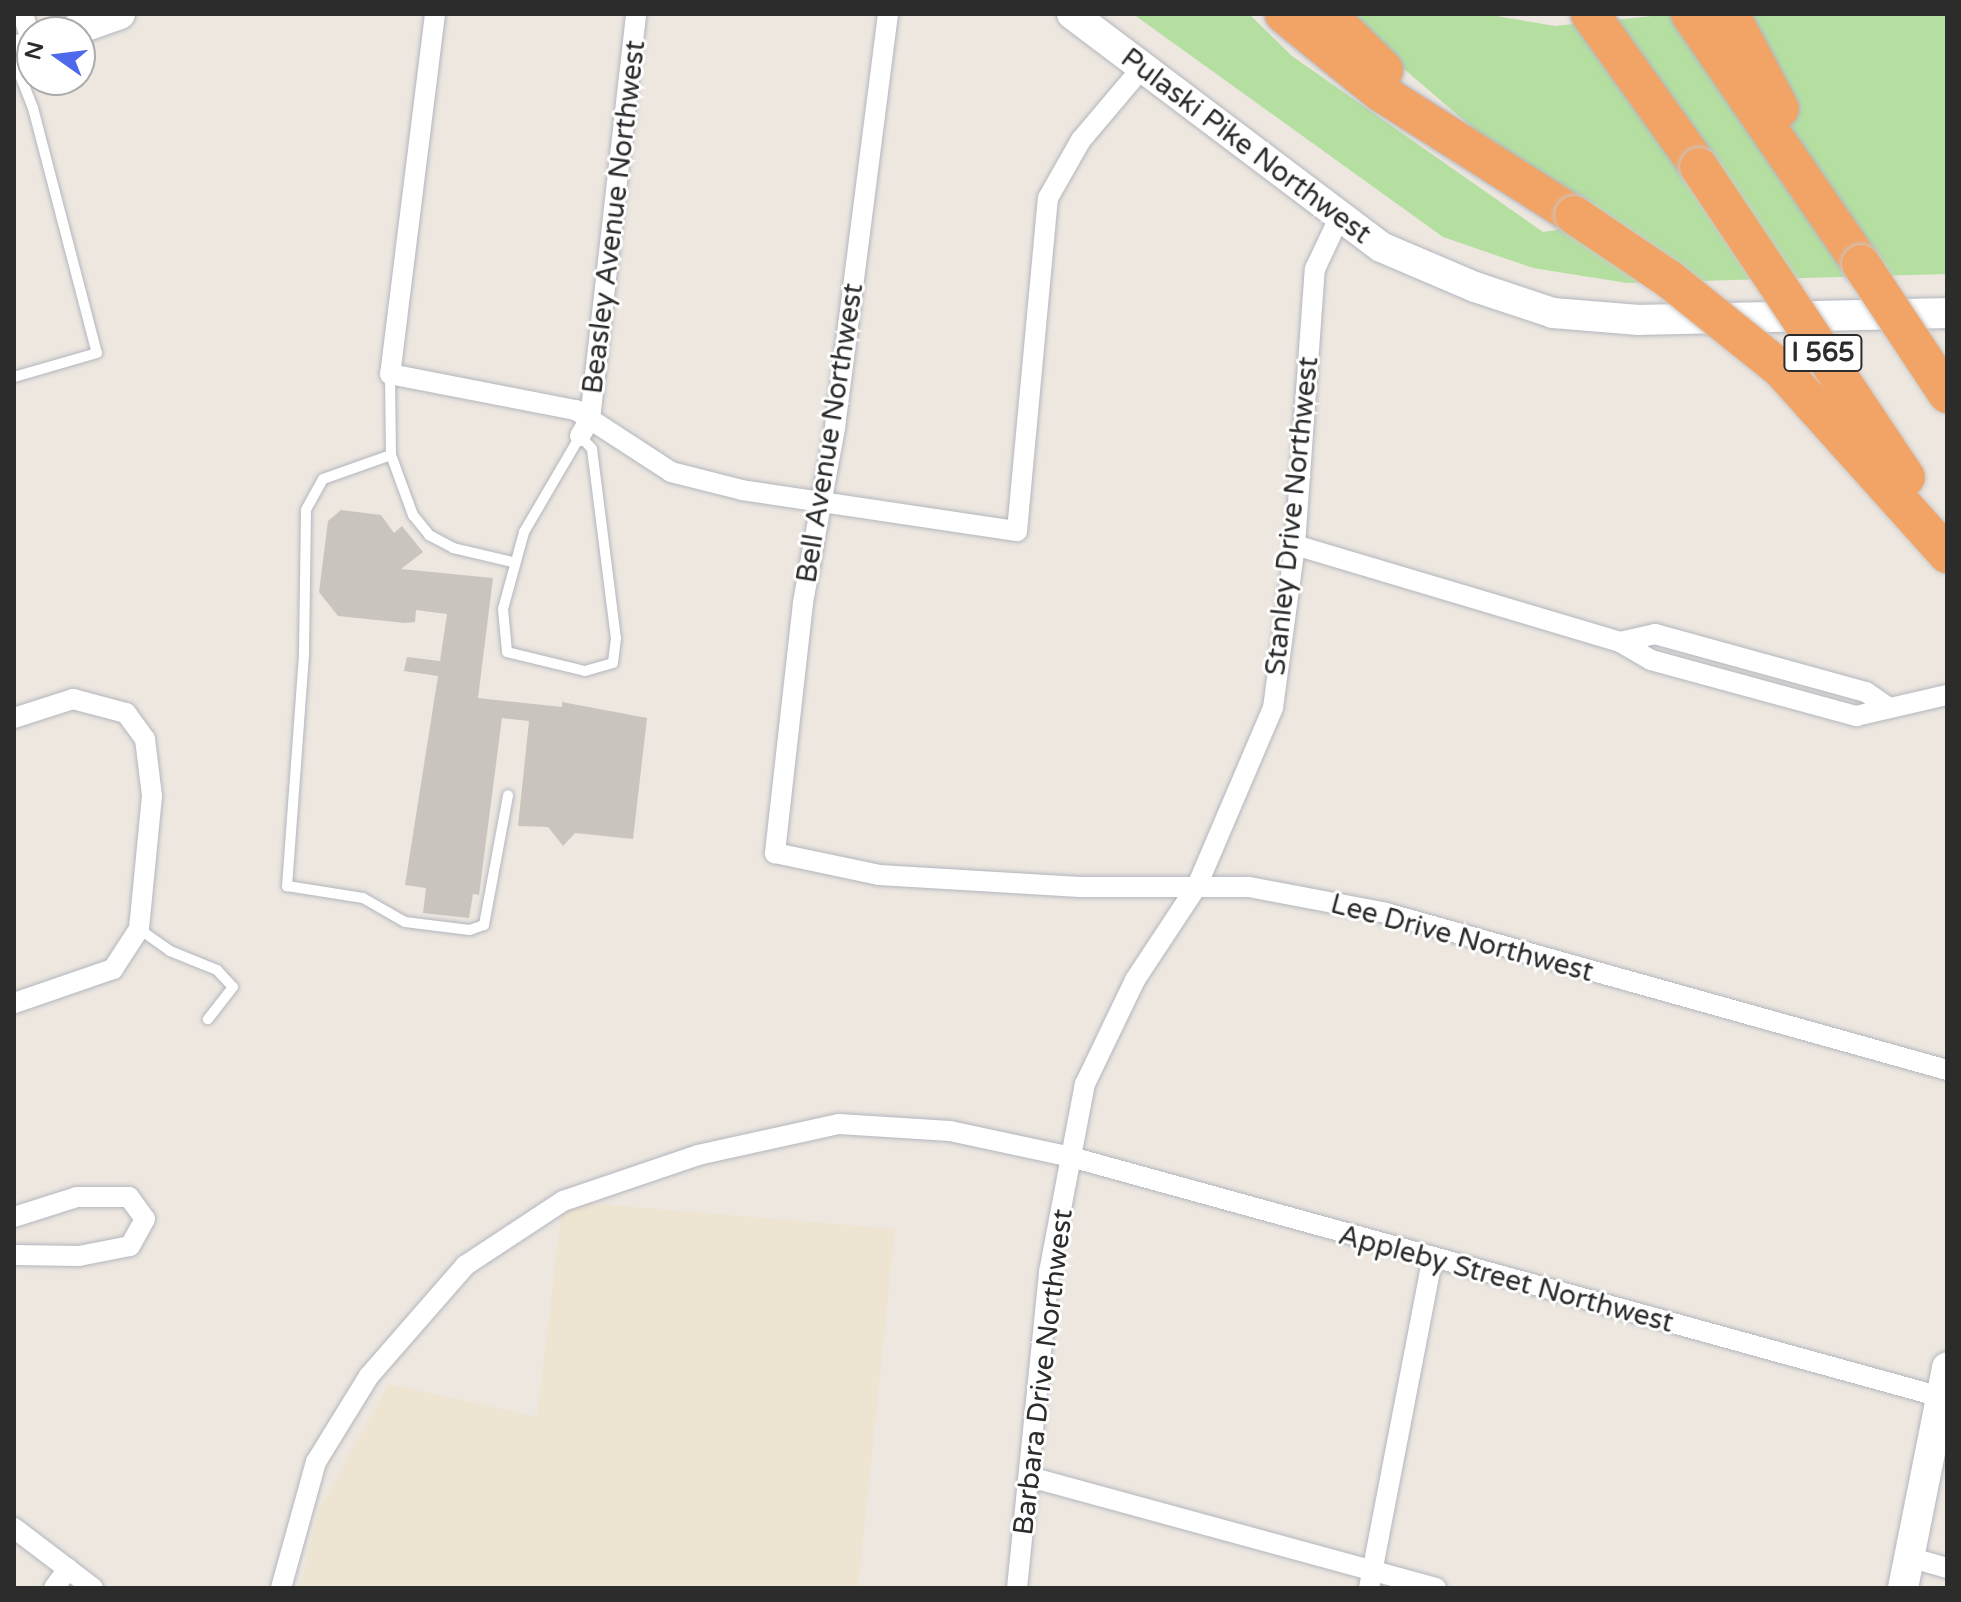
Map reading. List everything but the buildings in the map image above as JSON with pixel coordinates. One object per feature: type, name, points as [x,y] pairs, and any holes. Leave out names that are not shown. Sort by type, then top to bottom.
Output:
[{"type":"highway","points":[[1284,14],[1380,92],[1437,123],[1669,279],[1781,369],[1947,554]]},
{"type":"highway","points":[[1327,14],[1437,123]]},
{"type":"highway","name":"I 565","points":[[1590,14],[1947,539]]},
{"type":"highway","name":"I 565","points":[[1690,14],[1947,394]]},
{"type":"highway","points":[[1730,14],[1861,264]]},
{"type":"main road","points":[[96,22],[120,14]]},
{"type":"main road","name":"Pulaski Pike Northwest","points":[[1072,14],[1381,247],[1553,313],[1639,320],[1947,313]]},
{"type":"main road","points":[[1903,1588],[1947,1367]]},
{"type":"street","points":[[435,14],[390,374],[576,410],[585,427],[671,472],[824,502],[1017,531],[1048,198],[1081,140],[1141,69]]},
{"type":"street","name":"Beasley Avenue Northwest","points":[[585,427],[636,14]]},
{"type":"street","name":"Bell Avenue Northwest","points":[[775,853],[803,603],[824,502],[888,14]]},
{"type":"street","name":"Stanley Drive Northwest","points":[[1071,1157],[1085,1084],[1135,980],[1197,886],[1273,708],[1295,545],[1315,269],[1339,218]]},
{"type":"street","points":[[1295,545],[1620,642],[1651,660],[1856,716],[1947,695]]},
{"type":"street","points":[[14,718],[73,699],[126,713],[145,739],[152,796],[139,929],[113,969],[14,1003]]},
{"type":"street","name":"Lee Drive Northwest","points":[[775,853],[879,875],[1080,887],[1249,887],[1386,913],[1947,1070]]},
{"type":"street","name":"Appleby Street Northwest","points":[[281,1588],[316,1462],[369,1376],[466,1265],[563,1201],[698,1155],[839,1124],[950,1131],[1071,1157],[1432,1260],[1941,1397]]},
{"type":"street","name":"Barbara Drive Northwest","points":[[1017,1588],[1049,1272],[1071,1157]]},
{"type":"street","points":[[14,1217],[77,1197],[129,1197],[145,1219],[130,1246],[79,1256],[14,1255]]},
{"type":"street","points":[[1371,1580],[1432,1260]]},
{"type":"street","points":[[1030,1477],[1371,1580],[1436,1588]]},
{"type":"street","points":[[14,1528],[93,1588]]},
{"type":"street","points":[[1909,1557],[1947,1568]]},
{"type":"street","points":[[54,1588],[68,1569]]},
{"type":"lane","points":[[14,60],[33,108],[97,353],[14,377]]},
{"type":"lane","points":[[390,374],[391,455],[413,515],[429,535],[453,548],[512,562]]},
{"type":"lane","points":[[585,427],[600,497],[616,638],[613,663],[585,671],[507,652],[503,609],[512,562],[585,427]]},
{"type":"lane","points":[[391,455],[323,479],[306,510],[304,655],[287,886],[363,898],[405,922],[470,930],[484,925],[508,795]]},
{"type":"lane","points":[[139,929],[170,951],[217,970],[233,987],[208,1019]]},
{"type":"shaded area","points":[[563,1201],[895,1229],[858,1588],[300,1588],[319,1510],[389,1384],[537,1417]]},
{"type":"green space","points":[[1133,14],[1249,14],[1292,56],[1543,232],[1614,221],[1474,129],[1340,14],[1485,14],[1555,26],[1671,14],[1947,14],[1947,274],[1627,283],[1533,268],[1443,237]]}]
